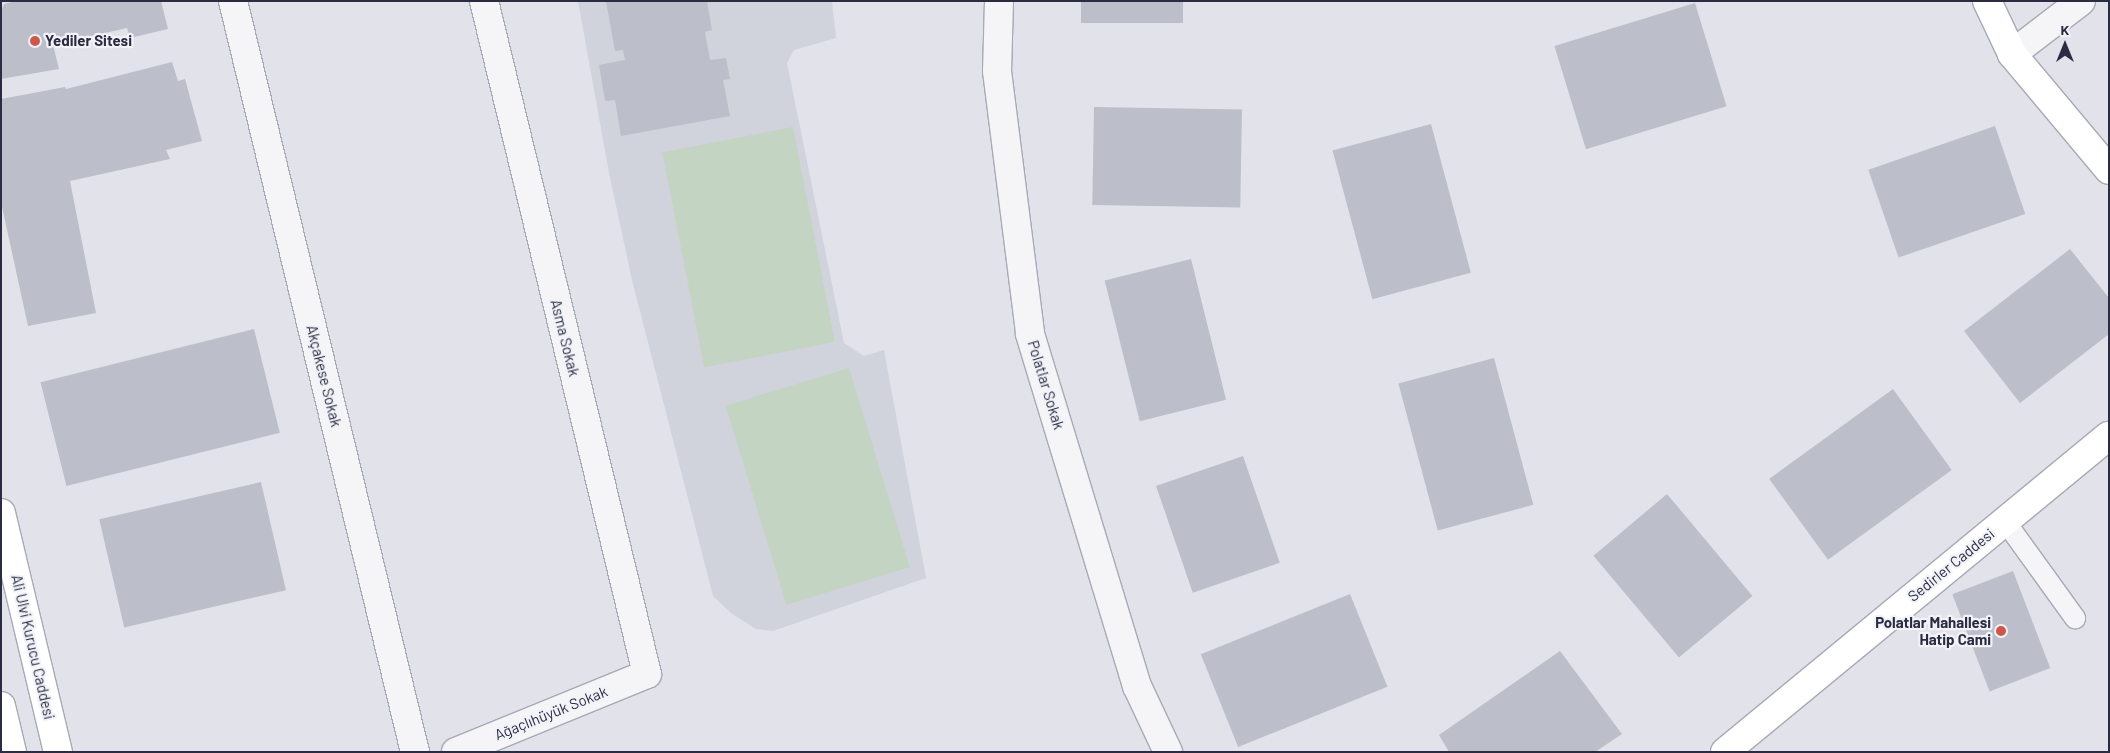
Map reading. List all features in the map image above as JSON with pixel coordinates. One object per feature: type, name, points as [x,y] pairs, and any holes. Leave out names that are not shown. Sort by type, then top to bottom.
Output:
[{"type":"street","name":"Akçakese Sokak","points":[[233,1],[415,752]]},
{"type":"street","name":"Asma Sokak","points":[[484,1],[647,674]]},
{"type":"street","name":"Polatlar Sokak","points":[[999,1],[997,71],[1030,334],[1137,686],[1168,752]]},
{"type":"street","points":[[1987,1],[2012,54],[2109,170]]},
{"type":"street","points":[[2012,54],[2080,1]]},
{"type":"street","name":"Sedirler Caddesi","points":[[1724,752],[2109,436]]},
{"type":"street","name":"Ali Ulvi Kurucu Caddesi","points":[[1,513],[58,752]]},
{"type":"street","name":"Ağaçlıhüyük Sokak","points":[[456,752],[647,674]]},
{"type":"street","points":[[1,706],[12,752]]},
{"type":"lane","points":[[2005,520],[2075,618]]},
{"type":"shaded area","points":[[578,1],[832,1],[836,38],[794,50],[787,63],[844,343],[864,356],[884,350],[926,578],[773,631],[756,629],[731,613],[713,596],[632,280],[609,173]]},
{"type":"green space","points":[[793,127],[835,342],[704,367],[662,152]]},
{"type":"green space","points":[[849,368],[910,567],[786,605],[726,406]]},
{"type":"building","name":"Yediler Sitesi","points":[[17,1],[161,1],[168,29],[130,38],[127,28],[53,45],[59,69],[1,79],[1,11],[4,4]]},
{"type":"building","points":[[606,1],[707,1],[712,30],[705,32],[710,60],[726,58],[730,79],[723,80],[730,116],[621,136],[615,100],[605,101],[599,65],[625,60],[623,50],[615,51]]},
{"type":"building","points":[[1081,1],[1183,1],[1183,23],[1081,23]]},
{"type":"building","points":[[1695,3],[1727,106],[1586,149],[1554,46]]},
{"type":"building","points":[[172,62],[178,81],[185,79],[202,141],[166,150],[170,159],[70,181],[96,313],[28,326],[1,202],[1,99],[65,87],[66,89]]},
{"type":"building","points":[[1094,107],[1242,110],[1240,208],[1092,205]]},
{"type":"building","points":[[1431,124],[1471,273],[1372,299],[1332,150]]},
{"type":"building","points":[[1995,126],[2025,214],[1899,258],[1868,170]]},
{"type":"building","points":[[2070,249],[2109,298],[2109,334],[2020,403],[1964,331]]},
{"type":"building","points":[[1191,259],[1226,400],[1140,421],[1105,281]]},
{"type":"building","points":[[254,329],[280,433],[66,486],[41,382]]},
{"type":"building","points":[[1494,358],[1533,505],[1438,530],[1398,384]]},
{"type":"building","points":[[1893,389],[1952,470],[1828,560],[1769,479]]},
{"type":"building","points":[[1243,456],[1280,563],[1193,593],[1156,486]]},
{"type":"building","points":[[261,482],[286,590],[124,627],[99,519]]},
{"type":"building","points":[[1667,494],[1752,596],[1679,658],[1593,556]]},
{"type":"building","name":"Polatlar Mahallesi Hatip Cami","points":[[2013,571],[2050,668],[1990,691],[1952,594]]},
{"type":"building","points":[[1350,594],[1387,687],[1238,747],[1201,654]]},
{"type":"building","points":[[1560,651],[1622,734],[1595,752],[1449,752],[1439,735]]},
{"type":"place","name":"Yediler Sitesi","points":[[35,41]]},
{"type":"place","name":"Polatlar Mahallesi Hatip Cami","points":[[2001,631]]}]
